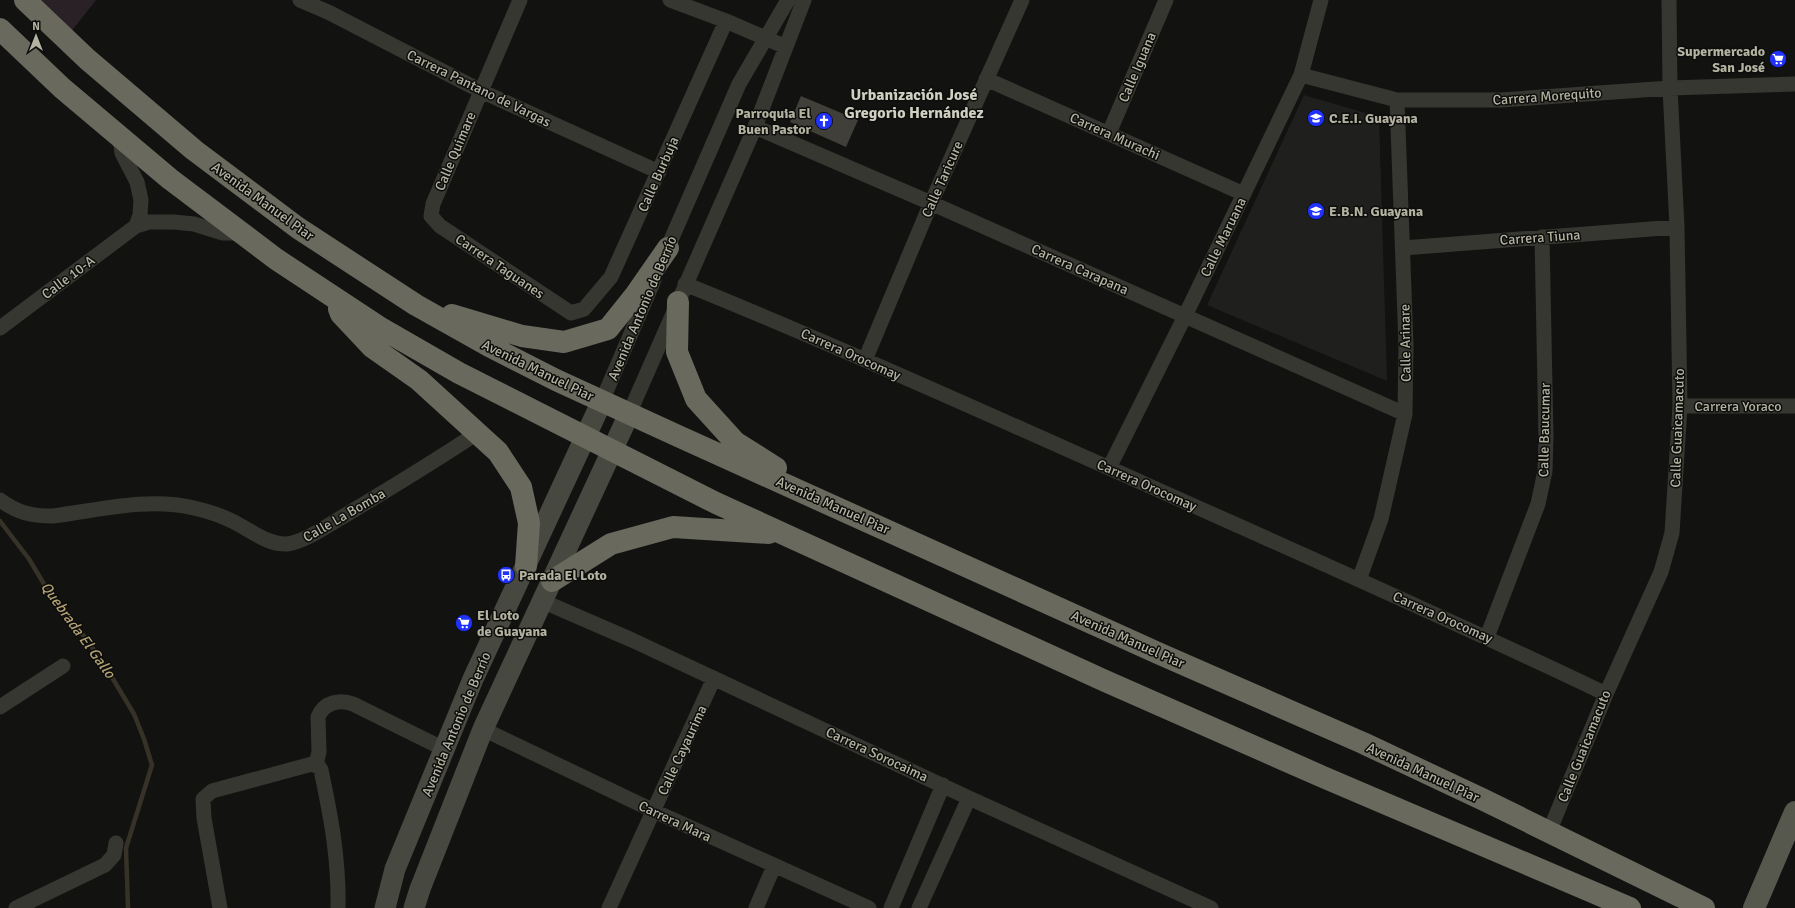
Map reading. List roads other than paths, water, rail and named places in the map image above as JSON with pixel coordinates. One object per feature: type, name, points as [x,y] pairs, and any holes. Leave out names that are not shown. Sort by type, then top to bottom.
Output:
[{"type":"highway","name":"Avenida Manuel Piar","points":[[25,0],[87,59],[194,150],[298,228],[416,306],[489,346],[629,414],[1160,654],[1363,743],[1704,908]]},
{"type":"highway","points":[[0,29],[62,88],[170,179],[276,259],[379,327],[459,373],[716,502],[1103,680],[1323,777],[1630,908]]},
{"type":"highway","points":[[416,306],[522,336],[564,342],[608,329],[636,294],[668,248]]},
{"type":"highway","points":[[681,293],[677,352],[696,399],[735,442],[802,484],[828,503]]},
{"type":"highway","points":[[332,296],[341,314],[372,347],[419,380],[498,452],[521,486],[529,523],[526,566]]},
{"type":"highway","points":[[552,581],[611,544],[673,527],[765,532],[786,535]]},
{"type":"main road","points":[[1754,908],[1795,812]]},
{"type":"street","name":"Carrera Pantano de Vargas","points":[[300,0],[330,6],[481,91],[659,172]]},
{"type":"street","name":"Calle Quimare","points":[[431,216],[433,204],[520,0]]},
{"type":"street","points":[[670,0],[726,21],[786,47]]},
{"type":"street","name":"Avenida Antonio de Berrío","points":[[385,908],[395,869],[473,679],[602,401],[739,84],[788,0]]},
{"type":"street","name":"Avenida Antonio de Berrío","points":[[414,908],[420,889],[483,729],[629,414],[755,127],[804,0]]},
{"type":"street","name":"Calle Taricure","points":[[865,360],[931,203],[1022,0]]},
{"type":"street","name":"Calle Iguana","points":[[1109,133],[1166,0]]},
{"type":"street","name":"Calle Maruana","points":[[1109,468],[1185,316],[1301,75],[1321,0]]},
{"type":"street","name":"Calle Guaicamacuto","points":[[1549,832],[1606,694],[1661,572],[1672,533],[1680,406],[1677,227],[1670,88],[1669,0]]},
{"type":"street","name":"Calle Burbuja","points":[[571,313],[584,309],[611,277],[726,21]]},
{"type":"street","name":"Carrera Morequito","points":[[1301,75],[1397,100],[1500,100],[1670,88],[1795,84]]},
{"type":"street","name":"Carrera Murachi","points":[[986,79],[1244,194]]},
{"type":"street","name":"Calle Arinare","points":[[1359,580],[1381,519],[1405,414],[1406,345],[1397,100]]},
{"type":"street","name":"Carrera Carapana","points":[[755,127],[931,203],[1405,414]]},
{"type":"street","points":[[120,137],[122,153],[137,182],[141,200],[140,215],[136,226]]},
{"type":"street","name":"Carrera Taguanes","points":[[431,216],[440,226],[571,313]]},
{"type":"street","name":"Calle 10-A","points":[[0,328],[136,226],[149,222],[174,222],[194,224],[223,234],[241,232]]},
{"type":"street","name":"Carrera Tiuna","points":[[1403,248],[1677,227]]},
{"type":"street","name":"Calle Baucumar","points":[[1487,637],[1538,504],[1545,471],[1546,437],[1542,237]]},
{"type":"street","name":"Carrera Orocomay","points":[[681,293],[786,325],[1487,637],[1606,694]]},
{"type":"street","name":"Carrera Yoraco","points":[[1680,406],[1795,406]]},
{"type":"street","name":"Calle La Bomba","points":[[0,500],[12,509],[32,515],[53,516],[125,505],[156,503],[172,504],[212,513],[241,525],[270,542],[286,544],[293,543],[313,534],[424,468],[478,433]]},
{"type":"street","name":"Carrera Sorocaima","points":[[542,601],[632,640],[943,786],[1211,908]]},
{"type":"street","points":[[0,707],[63,666]]},
{"type":"street","name":"Calle Cayaurima","points":[[609,908],[714,678]]},
{"type":"street","points":[[316,765],[319,752],[318,717],[324,708],[340,701],[353,704],[444,749]]},
{"type":"street","name":"Carrera Mara","points":[[483,729],[654,811],[869,908]]},
{"type":"street","points":[[220,908],[204,818],[204,796],[212,791],[308,765],[316,765],[321,770],[333,826],[337,862],[338,908]]},
{"type":"street","points":[[891,908],[943,786]]},
{"type":"street","points":[[919,908],[969,798]]},
{"type":"street","points":[[16,908],[105,865],[114,855],[116,843]]},
{"type":"street","points":[[756,908],[774,866]]},
{"type":"waterway","name":"Quebrada El Gallo","points":[[0,521],[29,559],[62,614],[84,636],[104,664],[134,714],[144,739],[152,765],[126,848],[128,908]]},
{"type":"place","name":"Supermercado San José","points":[[1778,59]]},
{"type":"place","name":"C.E.I. Guayana","points":[[1316,118]]},
{"type":"place","name":"Parroquia El Buen Pastor","points":[[824,121]]},
{"type":"place","name":"E.B.N. Guayana","points":[[1316,211]]},
{"type":"place","name":"Parada El Loto","points":[[506,575]]},
{"type":"place","name":"El Loto de Guayana","points":[[464,623]]},
{"type":"district","name":"Urbanización José Gregorio Hernández","points":[[914,103]]}]
